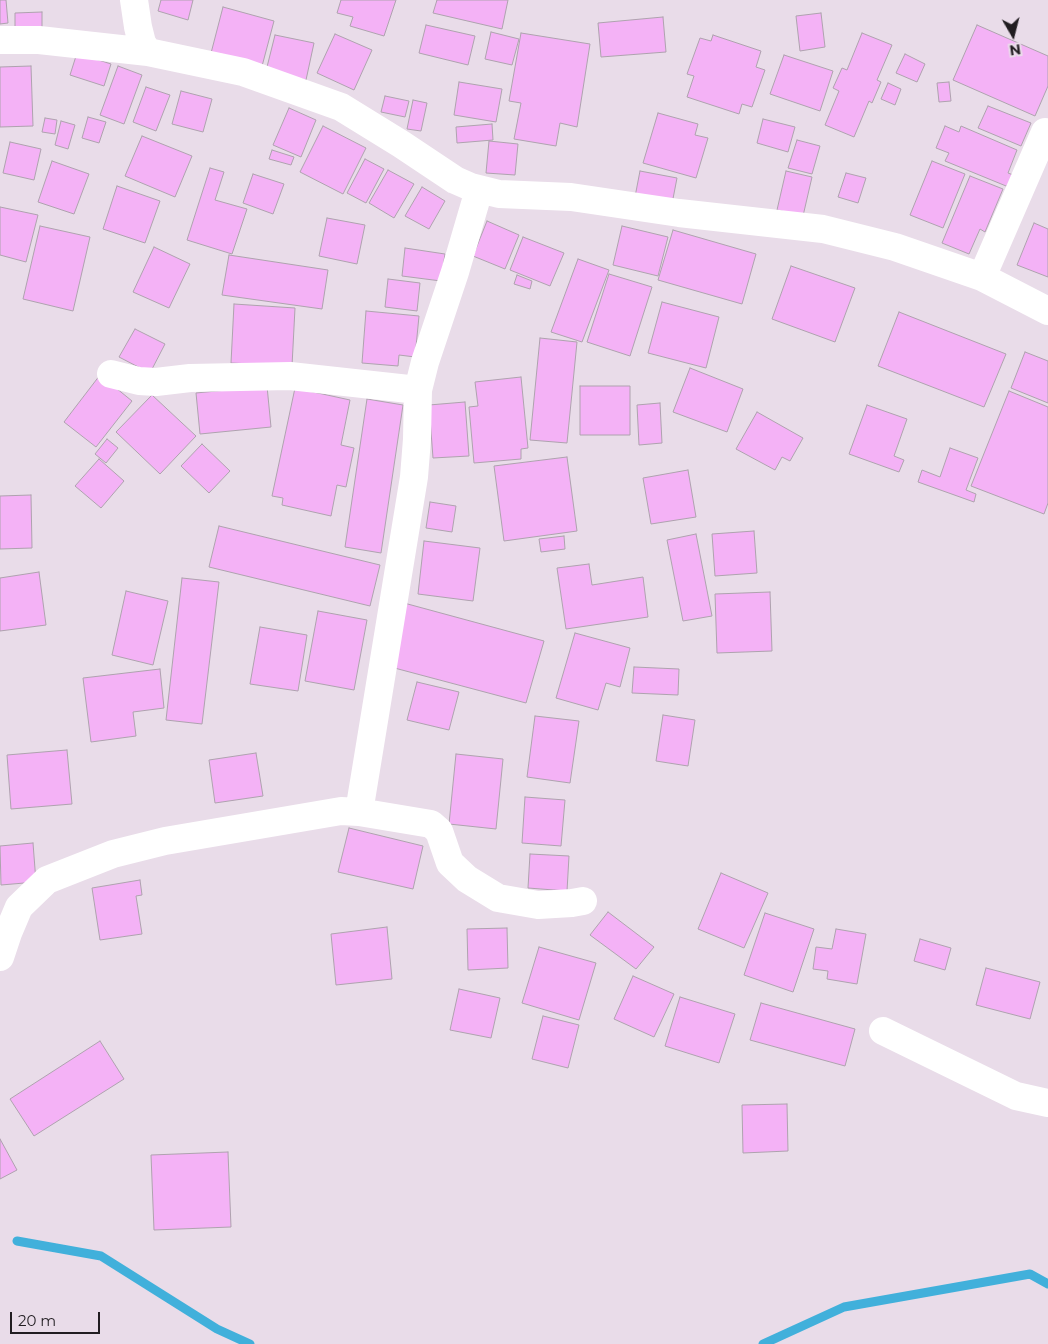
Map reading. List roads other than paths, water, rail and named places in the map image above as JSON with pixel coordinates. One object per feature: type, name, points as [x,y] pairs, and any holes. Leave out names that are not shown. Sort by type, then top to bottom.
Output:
[{"type":"street","points":[[134,0],[142,43],[148,52]]},
{"type":"street","points":[[0,40],[39,40],[148,52],[243,72],[341,107],[455,180],[479,190],[499,194],[570,197],[680,213],[822,229],[895,248],[982,277],[1048,311]]},
{"type":"street","points":[[982,277],[1045,132]]},
{"type":"street","points":[[359,812],[414,477],[418,390],[479,190]]},
{"type":"street","points":[[111,374],[139,381],[156,382],[190,378],[290,376],[418,390]]},
{"type":"street","points":[[0,957],[19,907],[47,880],[113,854],[164,840],[341,811],[359,812],[430,824],[439,831],[450,862],[467,879],[498,898],[538,905],[572,904],[583,901]]},
{"type":"street","points":[[883,1031],[1016,1096],[1048,1103]]},
{"type":"waterway","points":[[17,1241],[101,1256],[217,1329],[250,1344]]},
{"type":"waterway","points":[[763,1344],[844,1307],[1030,1274],[1048,1284]]}]
